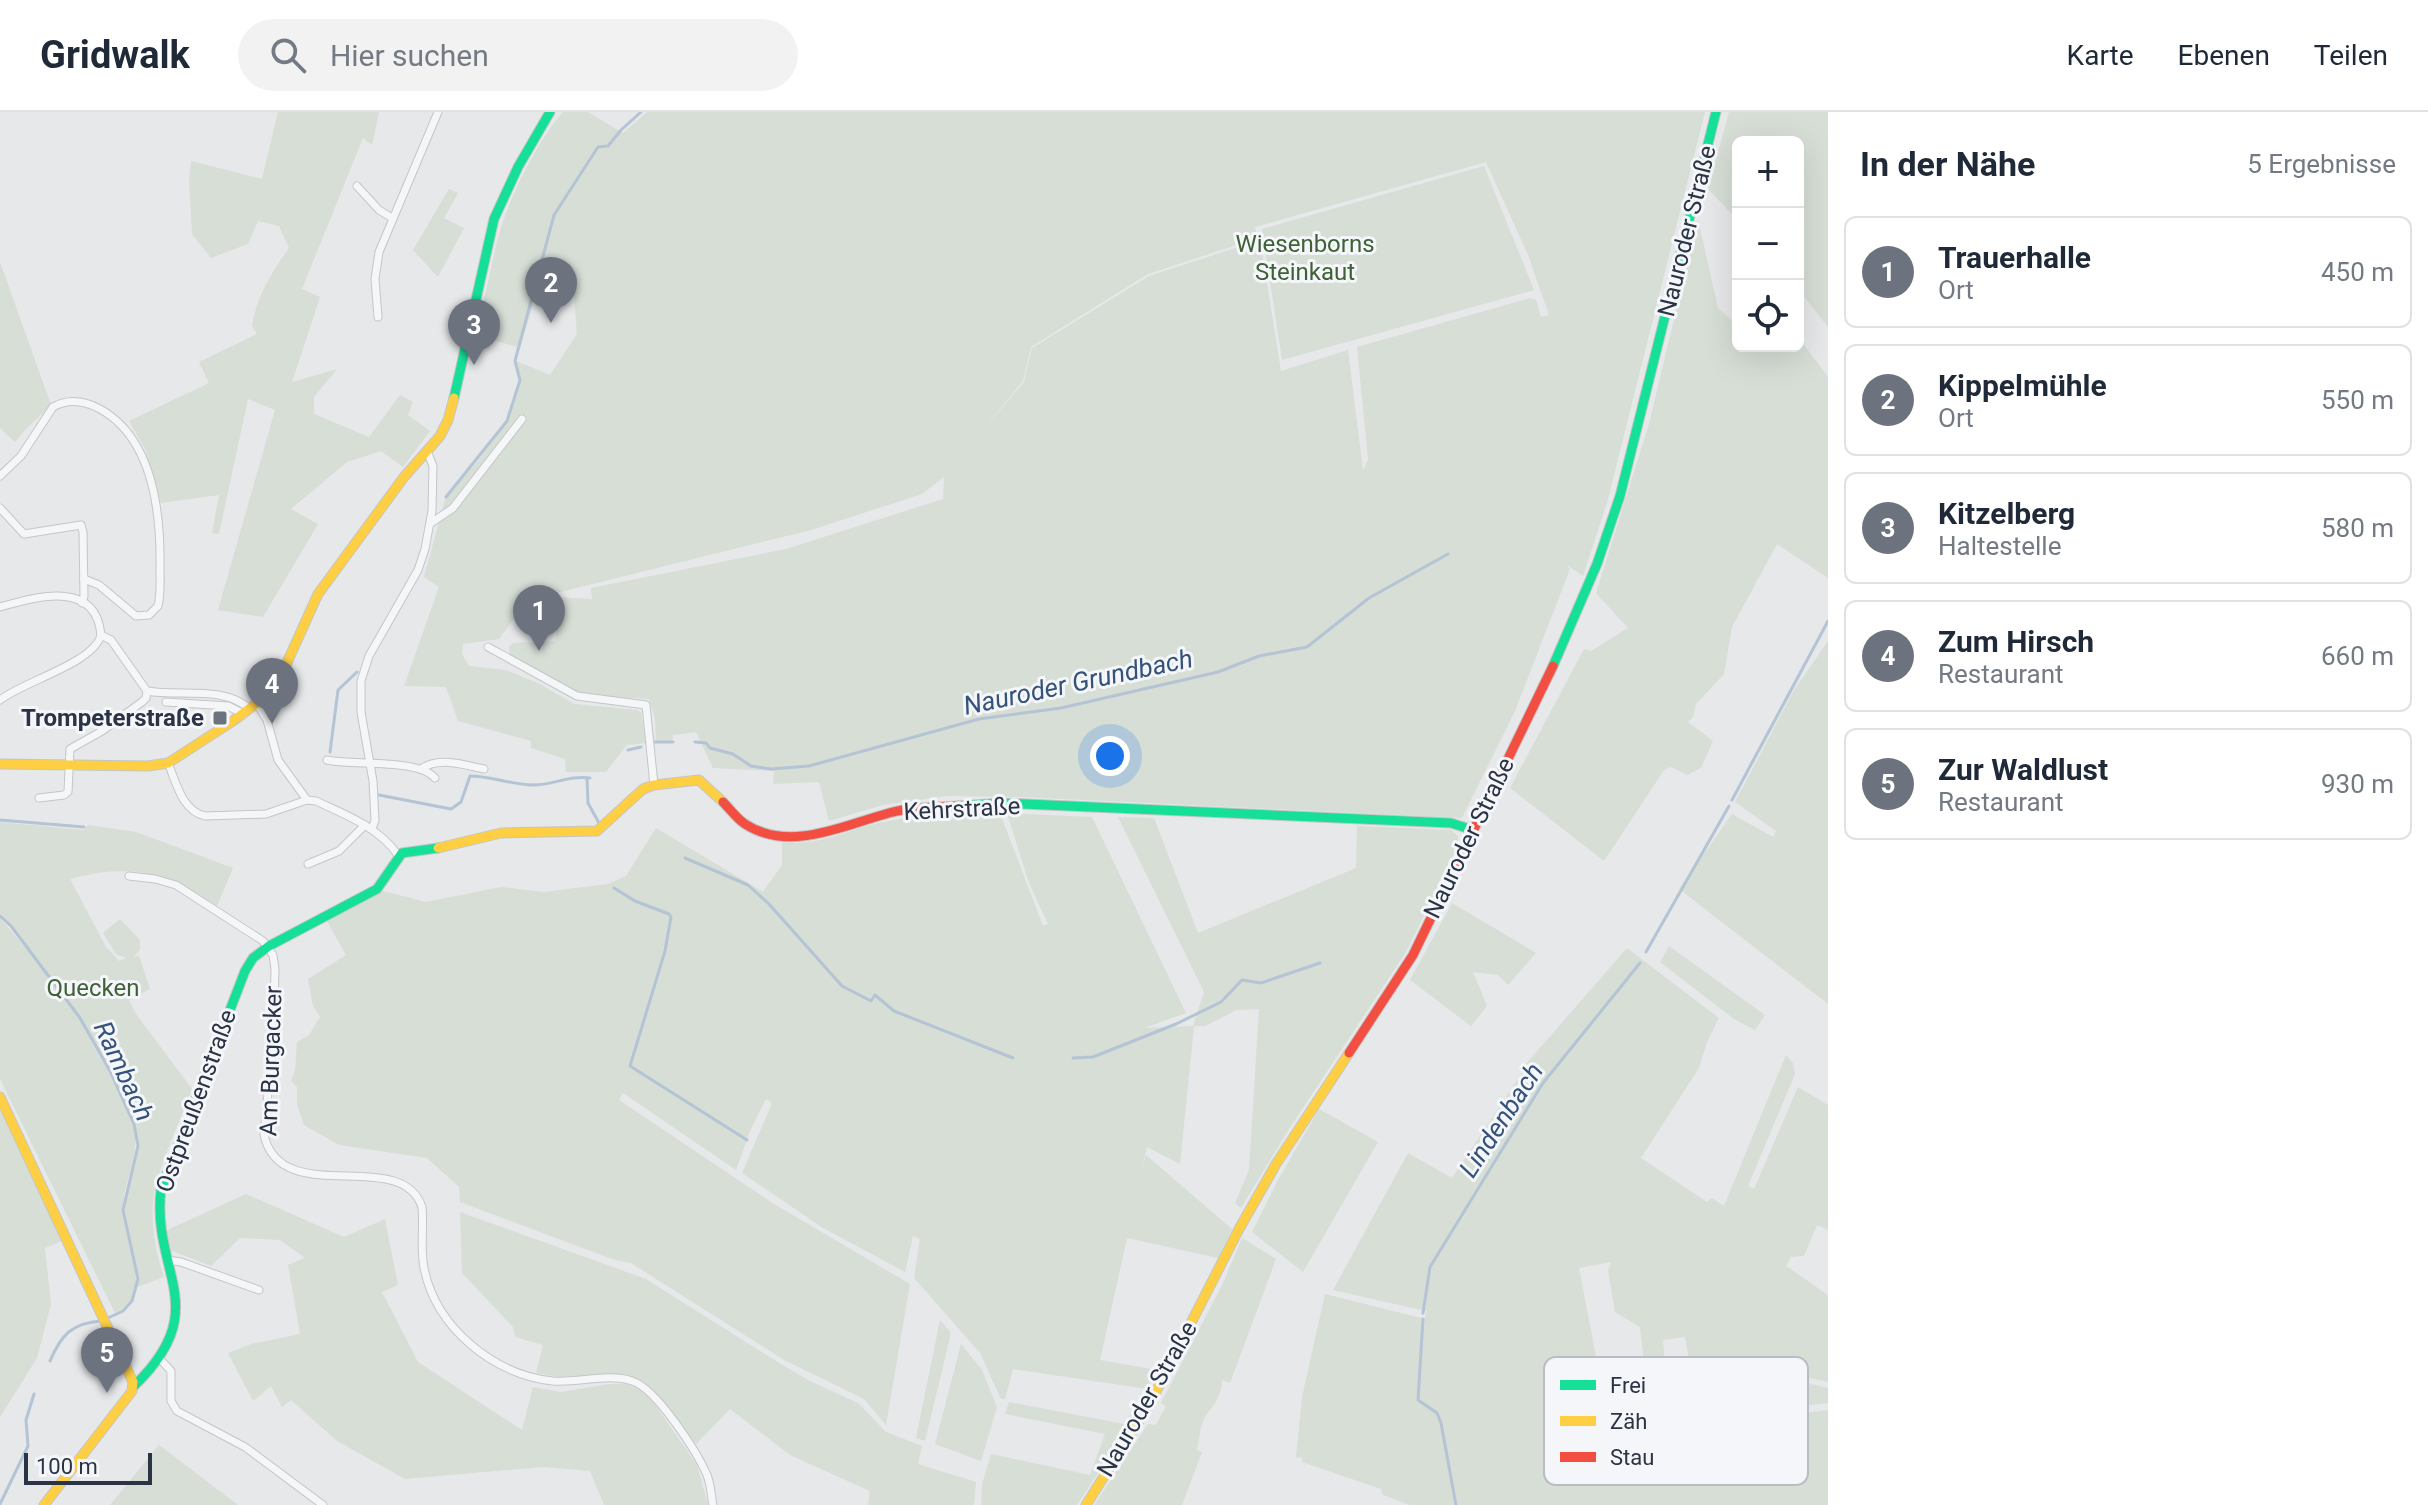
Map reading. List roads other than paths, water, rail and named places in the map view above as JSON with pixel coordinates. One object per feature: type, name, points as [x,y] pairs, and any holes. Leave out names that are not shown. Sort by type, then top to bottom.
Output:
[{"type":"main road","points":[[0,764],[148,766],[168,763],[250,709],[280,676],[318,594],[404,477],[440,436],[448,420],[494,219],[518,167],[550,112]]},
{"type":"main road","name":"Nauroder Straße","points":[[1086,1505],[1149,1405],[1263,1186],[1413,955],[1563,646],[1597,564],[1620,496],[1716,112]]},
{"type":"main road","name":"Kehrstraße","points":[[398,855],[447,847],[492,834],[597,831],[635,795],[654,785],[699,780],[713,790],[742,823],[760,832],[785,836],[818,835],[892,812],[917,808],[1002,803],[1451,823],[1473,830]]},
{"type":"main road","points":[[269,946],[369,895],[386,880],[398,855]]},
{"type":"main road","name":"Ostpreußenstraße","points":[[44,1505],[133,1381],[149,1373],[171,1334],[177,1308],[175,1283],[158,1223],[164,1179],[242,979],[253,958],[269,946]]},
{"type":"main road","points":[[0,1097],[133,1381]]},
{"type":"street","points":[[378,317],[374,292],[376,265],[383,239],[438,112]]},
{"type":"street","points":[[357,186],[379,210],[392,218]]},
{"type":"street","points":[[0,476],[21,456],[53,407],[61,403],[78,401],[98,407],[128,431],[141,457],[156,503],[160,548],[159,602],[156,610],[145,617],[132,615],[99,585],[84,579]]},
{"type":"street","points":[[431,523],[453,508],[522,419]]},
{"type":"street","points":[[308,864],[339,851],[375,820],[371,765],[361,706],[362,674],[418,570],[431,523],[433,466],[427,451]]},
{"type":"street","points":[[0,508],[24,534],[81,525],[82,603]]},
{"type":"street","points":[[0,607],[50,595],[68,597],[82,603],[96,616],[101,635],[96,646],[85,656],[16,689],[0,700]]},
{"type":"street","points":[[39,798],[68,792],[70,749],[73,745],[102,731],[146,698],[147,691],[111,640],[101,635]]},
{"type":"street","points":[[488,647],[577,696],[646,705],[654,785]]},
{"type":"street","points":[[147,691],[217,695],[244,704],[267,720],[278,760],[307,800]]},
{"type":"street","points":[[166,702],[250,709]]},
{"type":"street","points":[[327,760],[421,769],[435,778]]},
{"type":"street","points":[[421,769],[432,763],[445,762],[484,769]]},
{"type":"street","points":[[168,763],[183,799],[196,814],[266,814],[307,800],[316,801],[368,827],[383,837],[398,855]]},
{"type":"street","points":[[129,876],[176,885],[269,946]]},
{"type":"street","name":"Am Burgacker","points":[[269,946],[274,961],[273,1040],[264,1135],[271,1154],[285,1167],[294,1170],[390,1181],[408,1187],[422,1207],[424,1271],[439,1307],[455,1329],[496,1363],[535,1378],[565,1382],[621,1378],[640,1384],[656,1399],[701,1465],[710,1485],[713,1505]]},
{"type":"street","points":[[167,1260],[181,1262],[259,1290]]},
{"type":"street","points":[[159,1358],[171,1371],[171,1401],[177,1411],[245,1447],[323,1505]]},
{"type":"waterway","name":"Rambach","points":[[446,497],[507,421],[520,380],[515,361],[554,215],[598,147],[608,146],[641,112]]},
{"type":"waterway","name":"Nauroder Grundbach","points":[[695,742],[733,754],[751,766],[771,769],[809,766],[979,719],[1061,708],[1218,672],[1259,656],[1307,647],[1369,598],[1448,554]]},
{"type":"waterway","name":"Lindenbach","points":[[1732,800],[1828,621]]},
{"type":"waterway","name":"Rambach","points":[[330,752],[338,690],[357,672]]},
{"type":"waterway","points":[[654,742],[673,742]]},
{"type":"waterway","points":[[628,750],[641,747]]},
{"type":"waterway","points":[[379,795],[451,809],[461,802],[470,776],[533,785],[590,778]]},
{"type":"waterway","points":[[587,778],[588,803],[599,823]]},
{"type":"waterway","name":"Lindenbach","points":[[1646,952],[1729,806]]},
{"type":"waterway","name":"Rambach","points":[[0,820],[84,827]]},
{"type":"waterway","points":[[685,858],[748,885],[769,904],[842,986],[871,1001],[875,995],[894,1011],[1013,1058]]},
{"type":"waterway","points":[[614,888],[671,917],[665,951],[630,1066],[747,1140]]},
{"type":"waterway","name":"Rambach","points":[[0,916],[11,926],[80,1018],[110,1071],[134,1124],[138,1146],[123,1210],[138,1279],[132,1301],[123,1311],[108,1318]]},
{"type":"waterway","points":[[1073,1058],[1093,1057],[1176,1024],[1221,1002],[1242,980],[1261,983],[1320,963]]},
{"type":"waterway","name":"Lindenbach","points":[[1423,1313],[1430,1267],[1543,1083],[1640,963]]},
{"type":"waterway","name":"Lindenbach","points":[[1423,1319],[1418,1400],[1437,1413],[1441,1423],[1456,1505]]},
{"type":"waterway","name":"Rambach","points":[[50,1361],[69,1332],[82,1324],[101,1321]]},
{"type":"waterway","name":"Rambach","points":[[0,1504],[28,1446],[26,1420],[34,1394]]},
{"type":"place","name":"Kippelmühle","points":[[551,323]]},
{"type":"place","name":"Kitzelberg","points":[[474,365]]},
{"type":"place","name":"Trauerhalle","points":[[539,651]]},
{"type":"place","name":"Trompeterstraße","points":[[220,718]]},
{"type":"place","name":"Zum Hirsch","points":[[272,724]]},
{"type":"place","name":"Zur Waldlust","points":[[107,1393]]},
{"type":"park label","name":"Wiesenborns Steinkaut","points":[[1305,258]]},
{"type":"park label","name":"Quecken","points":[[93,988]]}]
